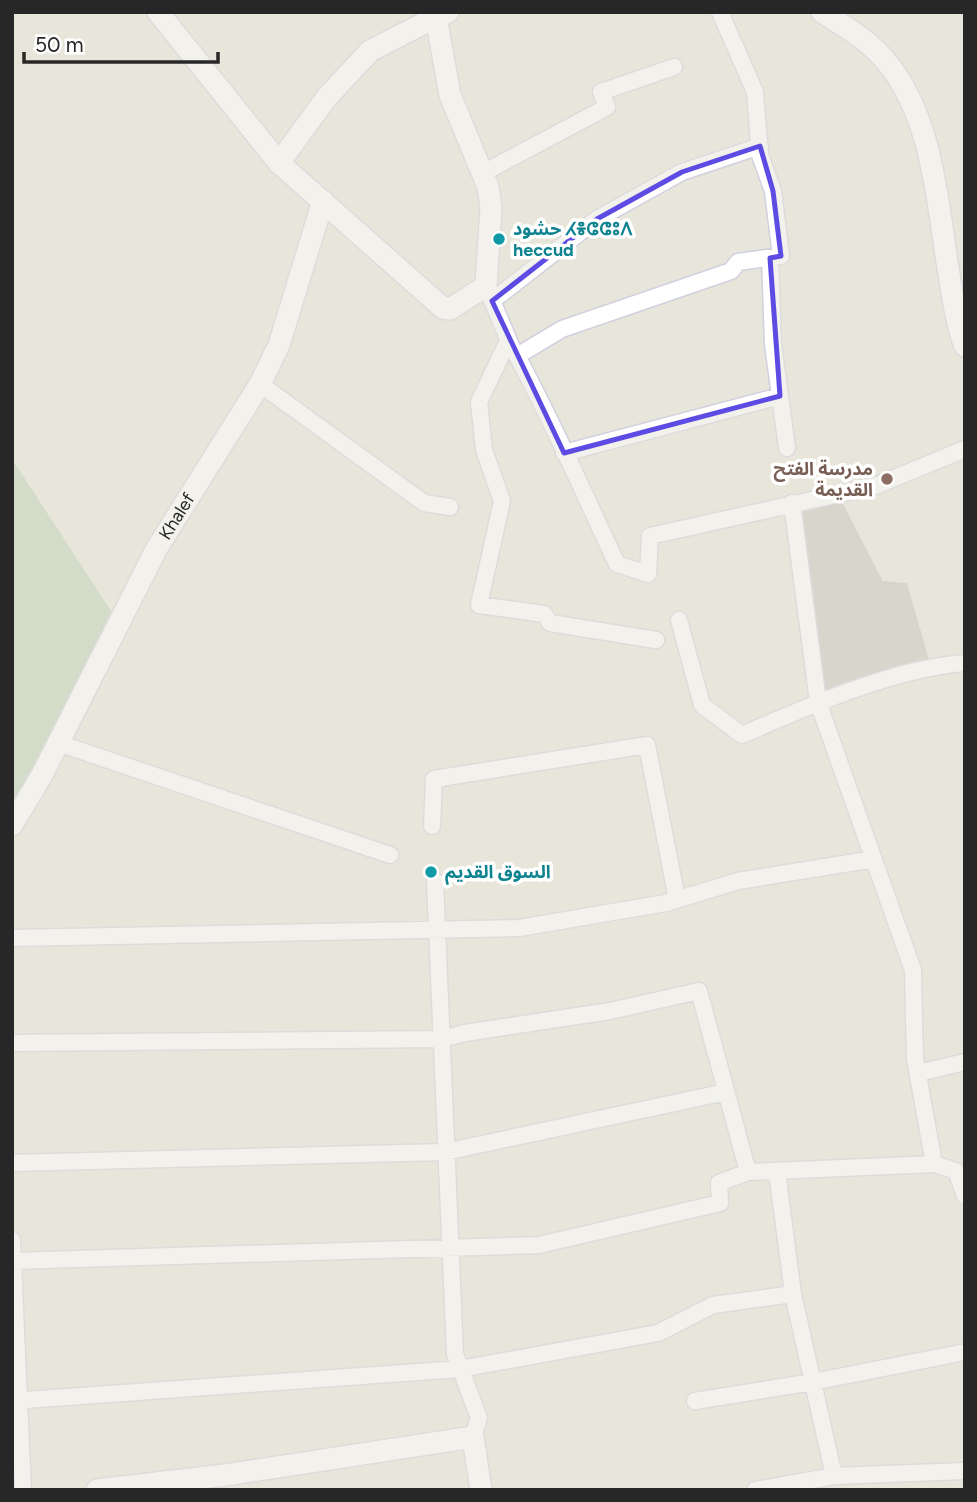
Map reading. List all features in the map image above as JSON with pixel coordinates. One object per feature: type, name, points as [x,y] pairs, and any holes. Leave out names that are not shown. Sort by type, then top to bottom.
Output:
[{"type":"street","points":[[158,12],[279,163],[443,308],[457,308],[489,293],[597,219],[681,172],[760,146]]},
{"type":"street","points":[[517,356],[562,329],[731,271],[738,262],[780,256],[773,191],[760,146],[755,92],[720,12]]},
{"type":"street","points":[[822,12],[851,30],[886,61],[916,111],[934,180],[951,289],[965,346]]},
{"type":"street","points":[[279,163],[327,97],[370,51],[440,14],[450,95],[483,173],[491,208],[489,293],[508,341],[556,429],[564,453],[617,564],[649,574],[650,536],[874,486],[965,449]]},
{"type":"street","points":[[483,173],[607,107],[601,92],[674,67]]},
{"type":"street","name":"Khalef","points":[[12,825],[58,743],[156,548],[260,384],[279,345],[293,306],[323,201]]},
{"type":"street","points":[[770,258],[773,344],[787,448]]},
{"type":"street","points":[[508,341],[479,402],[484,450],[502,501],[480,605],[544,614],[550,623],[656,640]]},
{"type":"street","points":[[260,384],[424,503],[450,507]]},
{"type":"street","points":[[564,453],[780,396]]},
{"type":"street","points":[[792,503],[818,702],[913,970],[918,1073],[934,1164]]},
{"type":"street","points":[[679,620],[702,705],[742,735],[818,702],[941,665],[965,663]]},
{"type":"street","points":[[58,743],[390,855]]},
{"type":"street","points":[[432,826],[434,779],[647,745],[677,899]]},
{"type":"street","points":[[12,939],[519,928],[677,899],[738,881],[874,859]]},
{"type":"street","points":[[435,881],[455,1354],[479,1418],[473,1437],[481,1490]]},
{"type":"street","points":[[12,1043],[441,1039],[465,1032],[610,1011],[699,991],[748,1172]]},
{"type":"street","points":[[918,1073],[965,1062]]},
{"type":"street","points":[[12,1163],[445,1152],[726,1092]]},
{"type":"street","points":[[13,1261],[539,1245],[720,1203],[719,1183],[748,1172],[934,1164],[956,1171],[965,1196]]},
{"type":"street","points":[[777,1171],[793,1294],[834,1476]]},
{"type":"street","points":[[12,1240],[16,1401],[23,1490]]},
{"type":"street","points":[[16,1401],[460,1369],[658,1333],[713,1305],[793,1294]]},
{"type":"street","points":[[695,1401],[813,1382],[965,1352]]},
{"type":"street","points":[[97,1490],[225,1475],[473,1437]]},
{"type":"street","points":[[755,1490],[834,1476],[965,1471]]},
{"type":"highlighted area","points":[[760,146],[773,191],[781,256],[770,258],[780,396],[564,453],[492,301],[597,219],[682,172]]},
{"type":"green space","points":[[12,459],[124,631],[12,820]]},
{"type":"building","points":[[842,504],[882,582],[906,584],[929,663],[822,695],[796,512]]},
{"type":"place","name":"حشود ⵃⴻⵛⵛⵓⴷ heccud","points":[[499,239]]},
{"type":"place","name":"مدرسة الفتح القديمة","points":[[887,479]]},
{"type":"place","name":"السوق القديم","points":[[431,872]]}]
